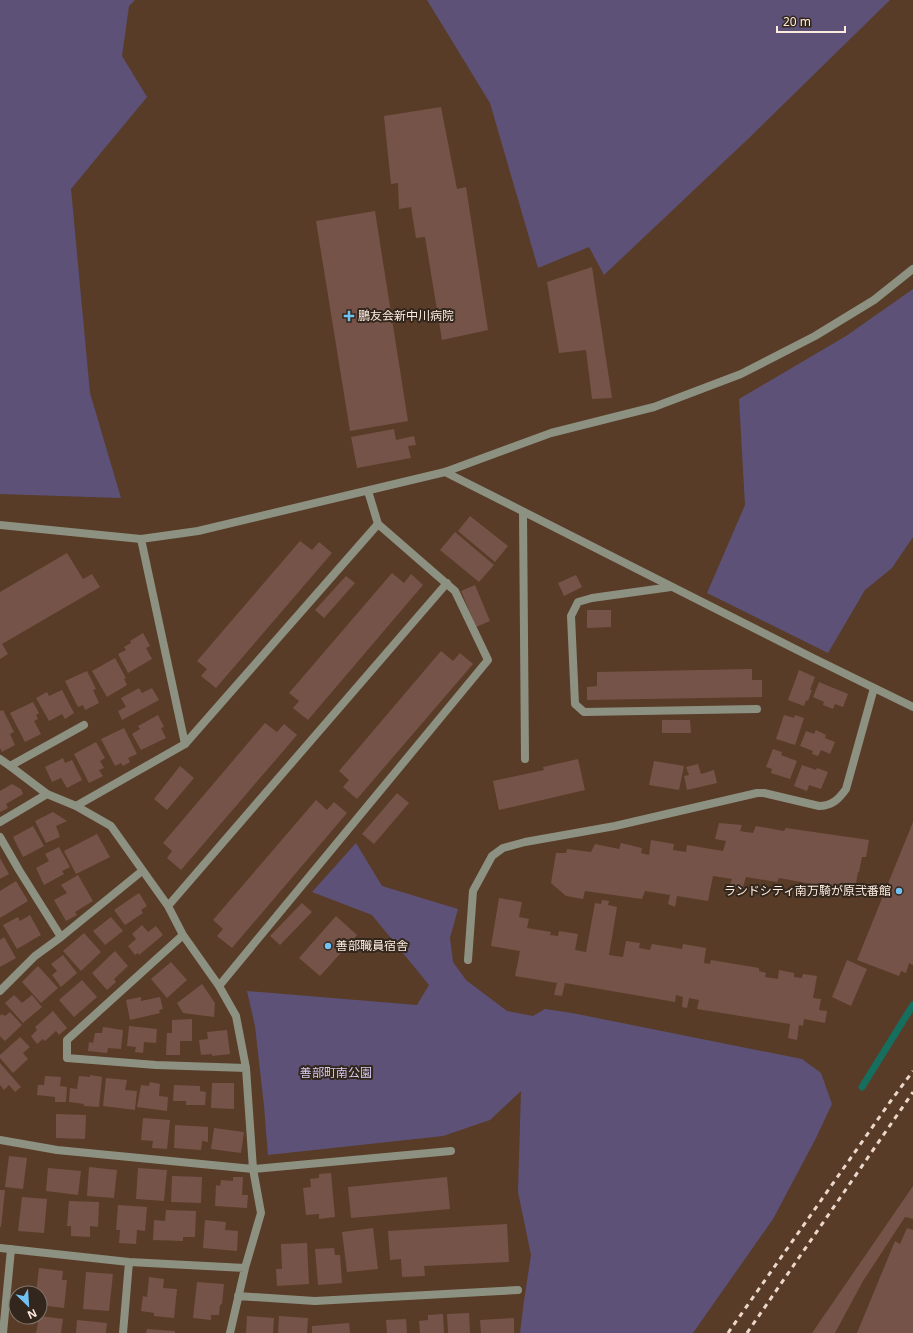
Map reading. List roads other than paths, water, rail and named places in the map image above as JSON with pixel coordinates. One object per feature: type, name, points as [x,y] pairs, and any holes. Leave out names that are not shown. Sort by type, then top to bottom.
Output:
[{"type":"street","points":[[0,525],[141,539],[198,531],[445,472],[551,433],[654,407],[741,374],[815,336],[874,300],[913,269]]},
{"type":"street","points":[[445,472],[671,587],[913,707]]},
{"type":"street","points":[[219,986],[488,660],[455,591],[378,524],[368,491]]},
{"type":"street","points":[[524,512],[525,759]]},
{"type":"street","points":[[76,806],[185,744],[378,524]]},
{"type":"street","points":[[141,539],[185,744]]},
{"type":"street","points":[[168,906],[447,583]]},
{"type":"street","points":[[671,587],[592,598],[578,602],[571,616],[574,704],[584,712],[757,708]]},
{"type":"street","points":[[468,960],[473,892],[492,856],[503,848],[525,842],[616,826],[756,793],[764,793],[819,806],[827,806],[840,798],[846,789],[874,688]]},
{"type":"street","points":[[10,766],[84,725]]},
{"type":"street","points":[[0,759],[46,794],[76,806],[111,826],[168,906],[183,935],[219,986],[236,1016],[246,1068],[253,1169],[261,1213],[245,1268],[230,1333]]},
{"type":"street","points":[[0,822],[46,794]]},
{"type":"street","points":[[0,837],[61,937]]},
{"type":"street","points":[[0,991],[35,956],[61,937],[142,871]]},
{"type":"street","points":[[183,935],[67,1040],[67,1058],[156,1065],[246,1068]]},
{"type":"street","points":[[0,1140],[57,1150],[253,1169],[451,1151]]},
{"type":"street","points":[[0,1248],[129,1262],[245,1268]]},
{"type":"street","points":[[3,1333],[11,1249]]},
{"type":"street","points":[[123,1333],[129,1262]]},
{"type":"street","points":[[238,1296],[315,1301],[518,1290]]},
{"type":"waterway","points":[[862,1087],[913,1005]]},
{"type":"railway","points":[[728,1333],[913,1071]]},
{"type":"railway","points":[[747,1333],[913,1092]]},
{"type":"place","name":"鵬友会新中川病院","points":[[349,316]]},
{"type":"place","name":"ランドシティ南万騎が原弐番館","points":[[899,891]]},
{"type":"place","name":"善部職員宿舎","points":[[328,946]]},
{"type":"park label","name":"善部町南公園","points":[[336,1073]]}]
